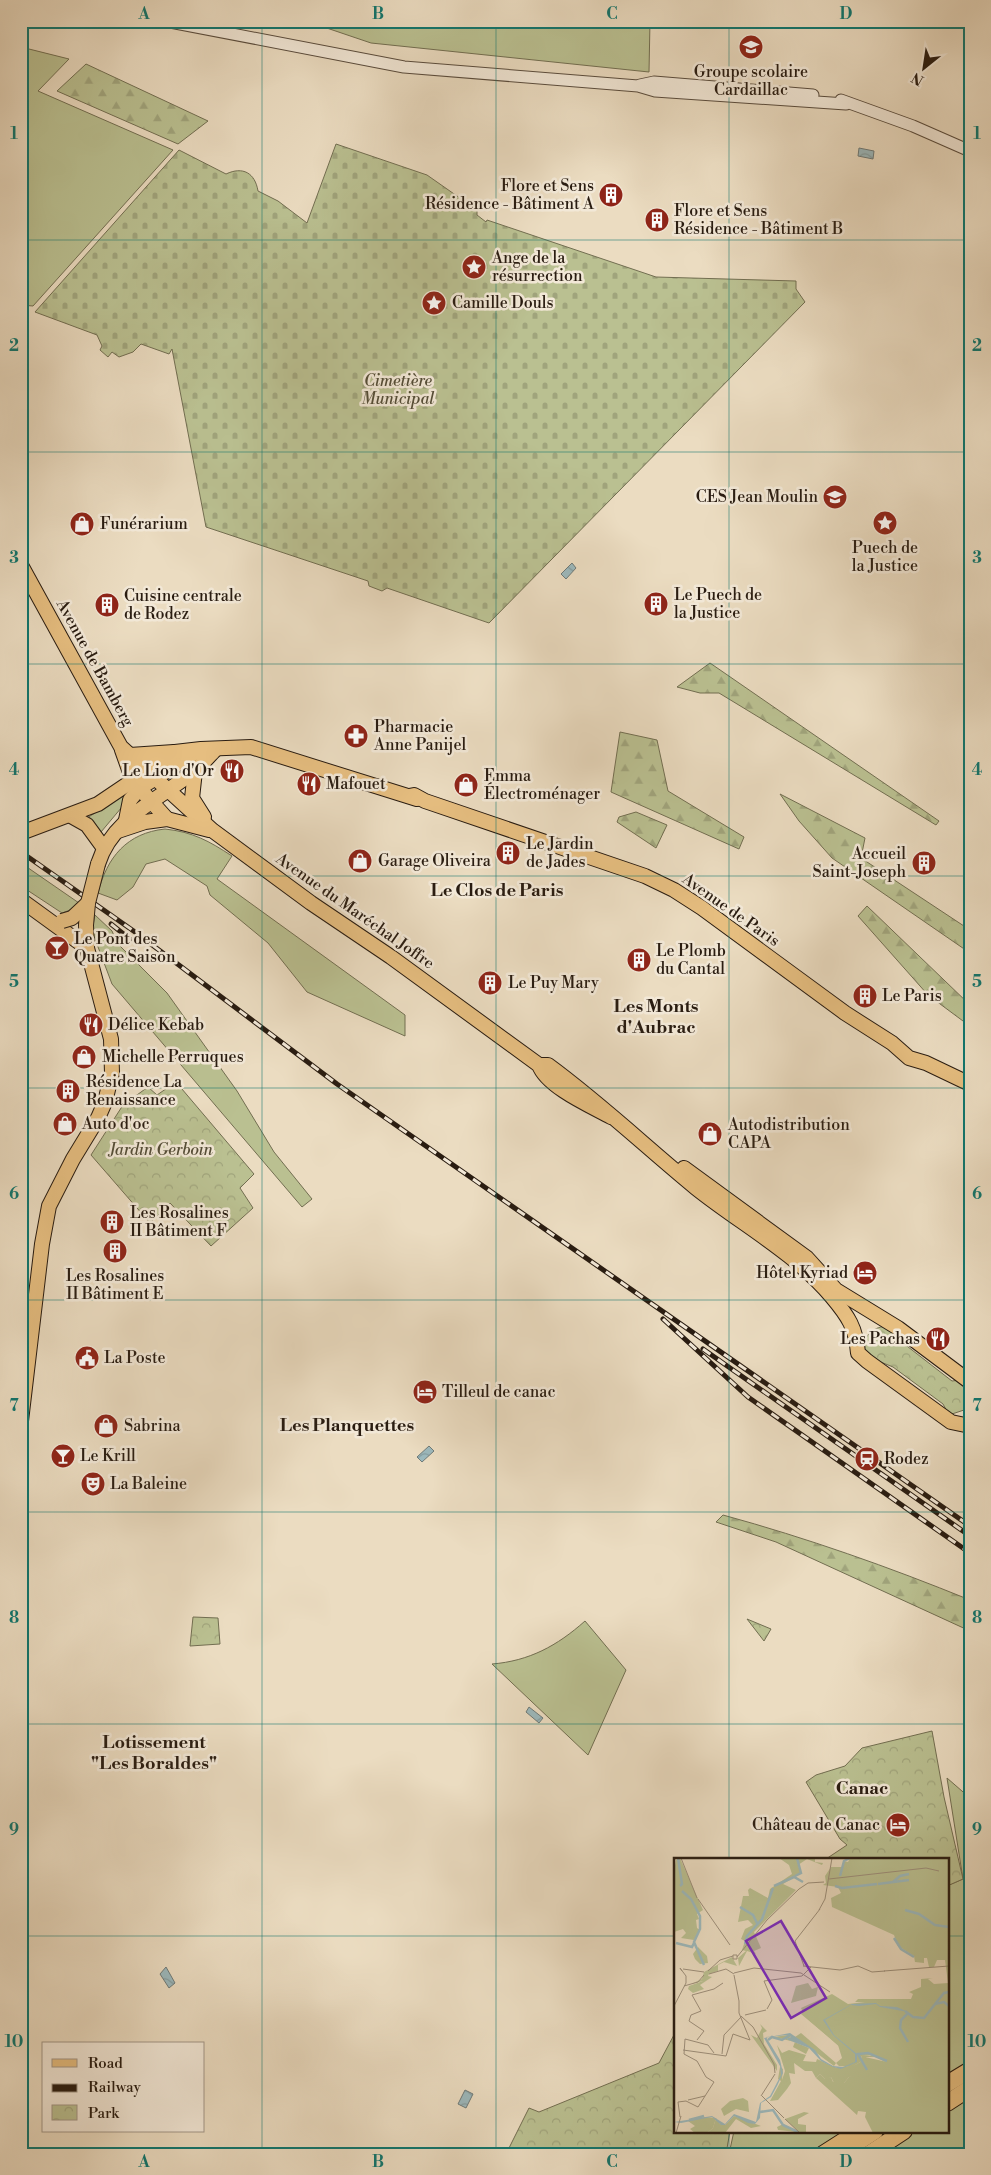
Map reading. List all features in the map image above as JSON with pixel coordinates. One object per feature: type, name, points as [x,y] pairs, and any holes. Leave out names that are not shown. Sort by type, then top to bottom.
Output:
[{"type":"highway","points":[[948,2078],[969,2070]]},
{"type":"highway","points":[[948,2083],[969,2070]]},
{"type":"highway","points":[[948,2102],[970,2088]]},
{"type":"highway","points":[[822,2154],[857,2132]]},
{"type":"highway","points":[[840,2154],[873,2132]]},
{"type":"highway","points":[[869,2154],[902,2132]]},
{"type":"main road","name":"Avenue de Bamberg","points":[[21,565],[125,751],[151,775]]},
{"type":"main road","name":"Avenue de Paris","points":[[151,775],[175,752],[251,747],[346,776],[348,773],[357,776],[360,780],[645,876],[674,890],[702,908],[846,1013],[892,1043],[917,1051],[926,1063],[970,1084]]},
{"type":"main road","points":[[208,749],[195,771],[192,798],[212,830]]},
{"type":"main road","points":[[21,833],[71,816],[98,804],[136,785],[151,775],[208,749]]},
{"type":"main road","points":[[167,819],[136,785],[125,751],[175,752]]},
{"type":"main road","points":[[21,1421],[42,1244],[49,1206],[73,1159],[98,1118],[107,1096],[112,1073],[111,1039],[87,948],[86,925],[88,904],[98,864],[103,848],[122,825],[151,801],[195,771]]},
{"type":"main road","name":"Avenue du Maréchal Joffre","points":[[151,775],[212,830],[539,1065],[542,1073],[570,1094],[611,1117],[652,1148],[717,1190],[807,1258],[836,1290],[898,1328],[970,1382]]},
{"type":"main road","points":[[122,825],[136,785]]},
{"type":"main road","points":[[71,816],[87,825],[103,848]]},
{"type":"main road","points":[[122,825],[167,819],[212,830]]},
{"type":"main road","points":[[21,900],[58,921],[87,948]]},
{"type":"main road","points":[[58,921],[72,918],[88,904]]},
{"type":"main road","name":"Avenue du Maréchal Joffre","points":[[652,1148],[696,1188],[794,1260],[824,1288],[850,1321],[856,1335],[858,1353],[951,1422],[970,1426]]},
{"type":"street","points":[[165,21],[404,67],[638,86],[655,90],[691,89],[837,98],[846,104],[913,126],[970,151]]},
{"type":"green space","points":[[306,21],[650,21],[649,72],[371,43]]},
{"type":"green space","points":[[21,47],[69,59],[38,91],[173,150],[33,306],[21,305]]},
{"type":"green space","points":[[86,64],[208,121],[178,144],[57,91]]},
{"type":"green space","name":"Cimetière Municipal","points":[[336,144],[427,175],[477,210],[477,215],[486,222],[487,220],[656,277],[796,281],[796,289],[805,302],[489,623],[387,588],[382,591],[369,586],[368,581],[206,527],[172,349],[169,354],[141,344],[133,352],[119,357],[112,352],[108,357],[100,350],[102,346],[97,335],[35,312],[179,150],[226,174],[238,171],[247,173],[254,180],[258,191],[278,201],[307,223]]},
{"type":"green space","points":[[710,663],[939,821],[936,825],[719,693],[700,693],[677,687]]},
{"type":"green space","points":[[620,732],[657,740],[668,791],[744,837],[739,849],[611,792]]},
{"type":"green space","points":[[125,794],[128,797],[127,801],[101,832],[87,818]]},
{"type":"green space","points":[[780,794],[865,838],[861,858],[970,930],[970,953],[832,858],[799,821]]},
{"type":"green space","points":[[636,812],[667,825],[656,848],[617,822],[619,817]]},
{"type":"green space","points":[[165,829],[184,832],[200,838],[232,856],[217,879],[405,1015],[405,1036],[307,992],[268,943],[210,895],[207,886],[165,859],[146,864],[133,887],[117,900],[98,893],[107,868],[121,849],[140,836],[152,831]]},
{"type":"green space","points":[[21,863],[79,903],[73,909],[62,913],[21,886]]},
{"type":"green space","points":[[867,906],[970,1005],[970,1016],[963,1021],[928,995],[858,916]]},
{"type":"green space","points":[[95,915],[112,931],[117,943],[167,993],[237,1091],[274,1152],[312,1199],[302,1207],[112,984],[92,931]]},
{"type":"green space","name":"Jardin Gerboin","points":[[176,1082],[254,1174],[240,1188],[253,1208],[211,1246],[170,1203],[150,1223],[91,1155],[123,1105],[148,1087],[157,1095]]},
{"type":"green space","points":[[886,1326],[894,1329],[894,1336],[952,1381],[960,1380],[969,1389],[964,1410],[949,1415],[943,1404],[893,1367],[871,1358],[865,1351],[865,1341],[872,1331]]},
{"type":"green space","points":[[723,1515],[786,1533],[848,1554],[970,1600],[970,1631],[776,1542],[716,1522]]},
{"type":"green space","points":[[193,1617],[218,1618],[220,1644],[190,1646]]},
{"type":"green space","points":[[747,1619],[771,1629],[764,1641]]},
{"type":"green space","points":[[585,1621],[626,1670],[588,1755],[492,1664],[518,1660],[542,1651],[564,1638]]},
{"type":"green space","points":[[932,1731],[944,1797],[963,1879],[948,1886],[948,1858],[828,1858],[847,1845],[840,1839],[806,1782],[816,1775],[845,1766],[862,1748]]},
{"type":"green space","points":[[947,1778],[970,1798],[970,2154],[729,2154],[734,2132],[948,2132],[948,1886],[963,1879]]},
{"type":"green space","points":[[674,2035],[674,2132],[730,2132],[726,2154],[506,2154],[529,2108],[539,2112],[659,2063]]},
{"type":"water","points":[[859,148],[874,151],[873,159],[858,156]]},
{"type":"water","points":[[572,563],[576,568],[566,579],[561,574]]},
{"type":"water","points":[[429,1446],[434,1451],[422,1462],[417,1457]]},
{"type":"water","points":[[529,1707],[543,1718],[539,1723],[526,1712]]},
{"type":"water","points":[[166,1967],[175,1983],[169,1988],[160,1974]]},
{"type":"water","points":[[465,2090],[473,2094],[466,2108],[458,2104]]},
{"type":"railway","points":[[21,852],[135,932],[337,1084],[970,1526]]},
{"type":"railway","points":[[111,924],[131,940]]},
{"type":"railway","points":[[663,1319],[748,1397],[970,1553]]},
{"type":"railway","points":[[703,1349],[970,1536]]},
{"type":"place","name":"Groupe scolaire Cardaillac","points":[[751,47]]},
{"type":"place","name":"Flore et Sens Résidence - Bâtiment A","points":[[611,195]]},
{"type":"place","name":"Flore et Sens Résidence - Bâtiment B","points":[[657,220]]},
{"type":"place","name":"Ange de la résurrection","points":[[474,267]]},
{"type":"place","name":"Camille Douls","points":[[434,303]]},
{"type":"place","name":"CES Jean Moulin","points":[[835,497]]},
{"type":"place","name":"Puech de la Justice","points":[[885,523]]},
{"type":"place","name":"Funérarium","points":[[82,524]]},
{"type":"place","name":"Le Puech de la Justice","points":[[656,604]]},
{"type":"place","name":"Cuisine centrale de Rodez","points":[[107,605]]},
{"type":"place","name":"Pharmacie Anne Panijel","points":[[356,736]]},
{"type":"place","name":"Le Lion d'Or","points":[[232,771]]},
{"type":"place","name":"Mafouet","points":[[309,784]]},
{"type":"place","name":"Emma Électroménager","points":[[466,785]]},
{"type":"place","name":"Le Jardin de Jades","points":[[508,853]]},
{"type":"place","name":"Garage Oliveira","points":[[360,861]]},
{"type":"place","name":"Accueil Saint-Joseph","points":[[924,863]]},
{"type":"place","name":"Le Pont des Quatre Saison","points":[[57,948]]},
{"type":"place","name":"Le Plomb du Cantal","points":[[639,960]]},
{"type":"place","name":"Le Puy Mary","points":[[490,983]]},
{"type":"place","name":"Le Paris","points":[[865,996]]},
{"type":"place","name":"Délice Kebab","points":[[91,1025]]},
{"type":"place","name":"Michelle Perruques","points":[[84,1057]]},
{"type":"place","name":"Résidence La Renaissance","points":[[68,1091]]},
{"type":"place","name":"Auto d'oc","points":[[65,1124]]},
{"type":"place","name":"Autodistribution CAPA","points":[[710,1134]]},
{"type":"place","name":"Les Rosalines II Bâtiment F","points":[[112,1222]]},
{"type":"place","name":"Les Rosalines II Bâtiment E","points":[[115,1251]]},
{"type":"place","name":"Hôtel Kyriad","points":[[865,1273]]},
{"type":"place","name":"Les Pachas","points":[[938,1339]]},
{"type":"place","name":"La Poste","points":[[87,1358]]},
{"type":"place","name":"Tilleul de canac","points":[[425,1392]]},
{"type":"place","name":"Sabrina","points":[[106,1426]]},
{"type":"place","name":"Le Krill","points":[[63,1456]]},
{"type":"place","name":"Rodez","points":[[867,1459]]},
{"type":"place","name":"La Baleine","points":[[93,1484]]},
{"type":"place","name":"Château de Canac","points":[[898,1825]]},
{"type":"district","name":"Le Clos de Paris","points":[[497,890]]},
{"type":"district","name":"Les Monts d'Aubrac","points":[[656,1016]]},
{"type":"district","name":"Les Planquettes","points":[[347,1425]]},
{"type":"district","name":"Lotissement \"Les Boraldes\"","points":[[154,1752]]},
{"type":"district","name":"Canac","points":[[862,1788]]}]
